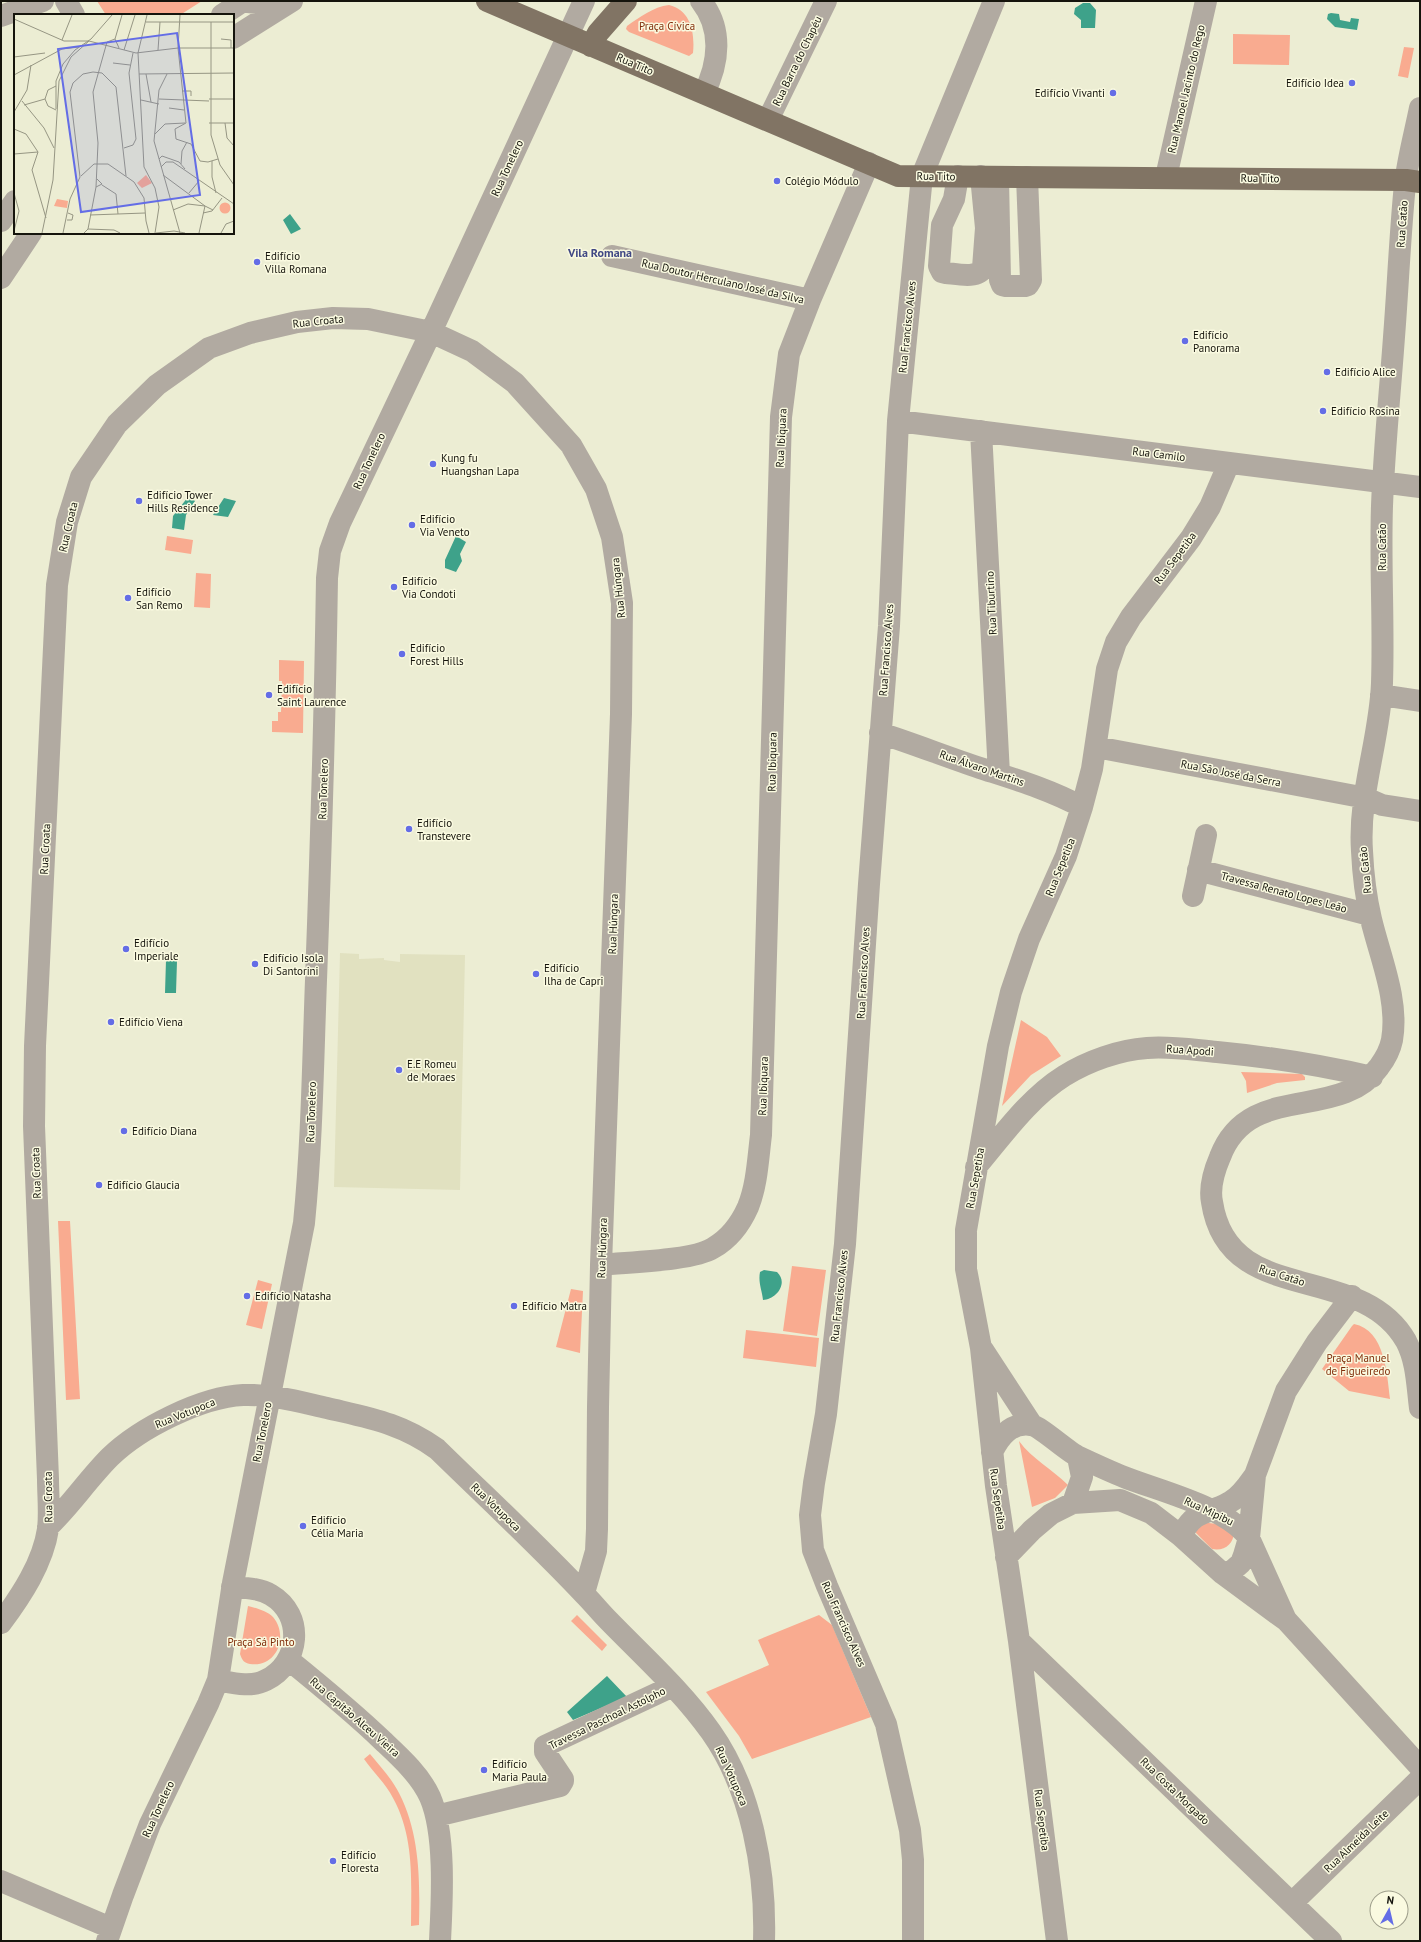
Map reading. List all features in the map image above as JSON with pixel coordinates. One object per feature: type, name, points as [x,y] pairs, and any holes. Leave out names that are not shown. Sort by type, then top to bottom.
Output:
[{"type":"main road","name":"Rua Tito","points":[[487,1],[898,176],[1413,181]]},
{"type":"main road","points":[[591,46],[598,33],[626,1]]},
{"type":"street","points":[[1,16],[43,1]]},
{"type":"street","points":[[66,1],[73,14]]},
{"type":"street","points":[[239,1],[288,4]]},
{"type":"street","points":[[223,14],[242,1]]},
{"type":"street","points":[[567,35],[584,1]]},
{"type":"street","points":[[701,1],[708,10],[714,27],[717,50],[713,75],[704,93]]},
{"type":"street","name":"Rua Barra do Chapéu","points":[[768,120],[826,1]]},
{"type":"street","name":"Rua Francisco Alves","points":[[914,1941],[913,1860],[910,1830],[888,1731],[861,1662],[827,1586],[813,1550],[810,1515],[826,1414],[845,1244],[880,733],[889,626],[898,421],[922,176],[994,1]]},
{"type":"street","name":"Rua Manoel Jacinto do Rego","points":[[1166,178],[1206,1]]},
{"type":"street","points":[[234,37],[288,4]]},
{"type":"street","name":"Rua Tonelero","points":[[232,1587],[304,1222],[309,1169],[324,783],[326,578],[330,551],[340,523],[431,332],[567,35]]},
{"type":"street","name":"Rua Catão","points":[[1420,108],[1383,482],[1381,695],[1366,798],[1362,850],[1370,915],[1394,1014],[1392,1041],[1385,1058],[1372,1077],[1357,1088],[1332,1097],[1274,1108],[1252,1117],[1236,1130],[1223,1148],[1212,1184],[1211,1199],[1216,1219],[1225,1240],[1238,1254],[1257,1268],[1282,1277],[1352,1296],[1380,1311],[1392,1323],[1406,1341],[1415,1364],[1420,1408]]},
{"type":"street","name":"Rua Ibiquara","points":[[601,1265],[685,1257],[712,1249],[733,1233],[748,1207],[756,1178],[761,1135],[772,801],[781,417],[789,354],[810,300],[869,163]]},
{"type":"street","points":[[958,176],[954,200],[942,224],[939,266],[942,272],[946,273],[976,275],[983,268],[990,176]]},
{"type":"street","points":[[990,176],[999,230],[1001,284],[1006,286],[1025,286],[1028,285],[1031,280],[1027,177]]},
{"type":"street","points":[[999,230],[1029,228]]},
{"type":"street","points":[[1,278],[30,234]]},
{"type":"street","name":"Rua Doutor Herculano José da Silva","points":[[612,256],[810,300]]},
{"type":"street","name":"Rua Croata","points":[[1,1623],[13,1606],[31,1574],[40,1554],[48,1527],[48,1472],[34,1126],[35,1046],[57,585],[67,522],[81,477],[116,424],[157,385],[209,348],[250,333],[298,322],[333,318],[368,319],[431,332]]},
{"type":"street","name":"Rua Húngara","points":[[431,332],[472,351],[515,383],[571,445],[596,489],[612,537],[622,603],[621,714],[601,1265],[597,1529],[596,1551],[584,1593]]},
{"type":"street","name":"Rua Camilo","points":[[898,421],[1420,487]]},
{"type":"street","name":"Rua Tiburtino","points":[[981,431],[999,774]]},
{"type":"street","name":"Rua Sepetiba","points":[[1057,1941],[1019,1641],[992,1452],[981,1348],[966,1269],[966,1230],[998,1046],[1011,992],[1029,939],[1066,856],[1082,807],[1096,748],[1107,669],[1116,642],[1131,617],[1191,538],[1210,507],[1229,463]]},
{"type":"street","points":[[1381,695],[1420,701]]},
{"type":"street","name":"Rua Álvaro Martins","points":[[880,733],[999,774],[1012,777],[1062,796],[1082,807]]},
{"type":"street","name":"Rua São José da Serra","points":[[1096,748],[1366,798],[1382,805],[1420,811]]},
{"type":"street","points":[[1193,896],[1206,835]]},
{"type":"street","name":"Travessa Renato Lopes Leão","points":[[1198,870],[1370,915]]},
{"type":"street","name":"Rua Apodi","points":[[976,1168],[1023,1111],[1044,1091],[1064,1076],[1089,1062],[1121,1052],[1147,1048],[1181,1049],[1270,1057],[1315,1064],[1372,1077]]},
{"type":"street","points":[[987,1106],[1023,1111]]},
{"type":"street","name":"Rua Apodi","points":[[980,1146],[1001,1137]]},
{"type":"street","points":[[1224,1574],[1234,1570],[1241,1563],[1249,1538],[1255,1475],[1286,1391],[1317,1342],[1352,1296]]},
{"type":"street","name":"Rua Mipibu","points":[[981,1348],[1032,1425],[1078,1456],[1124,1477],[1210,1510],[1236,1523],[1249,1538],[1287,1621]]},
{"type":"street","name":"Rua Votupoca","points":[[48,1527],[110,1456],[149,1427],[173,1415],[226,1397],[243,1395],[269,1396],[391,1424],[418,1436],[437,1449],[584,1593],[609,1621],[673,1686],[711,1733],[726,1758],[739,1788],[752,1827],[762,1881],[764,1941]]},
{"type":"street","points":[[992,1452],[997,1441],[1008,1429],[1017,1426],[1032,1425]]},
{"type":"street","points":[[1073,1503],[1082,1477],[1078,1456]]},
{"type":"street","points":[[1181,1536],[1192,1518],[1238,1498],[1255,1475]]},
{"type":"street","points":[[1120,1500],[1124,1477]]},
{"type":"street","name":"Rua Mipibu","points":[[1006,1557],[1046,1518],[1073,1503],[1120,1500],[1151,1512],[1224,1574],[1287,1621],[1420,1767]]},
{"type":"street","points":[[232,1587],[256,1589],[270,1594],[282,1604],[291,1616],[295,1631],[294,1646],[289,1660],[278,1673],[265,1681],[244,1685],[218,1680],[232,1587]]},
{"type":"street","name":"Rua Costa Morgado","points":[[1019,1641],[1331,1941]]},
{"type":"street","name":"Rua Capitão Alceu Vieira","points":[[289,1660],[357,1716],[408,1765],[429,1796],[436,1816],[442,1894],[440,1941]]},
{"type":"street","name":"Rua Tonelero","points":[[109,1935],[150,1824],[208,1704],[218,1680]]},
{"type":"street","name":"Travessa Paschoal Astolpho","points":[[436,1816],[560,1786],[563,1779],[545,1752],[545,1746],[673,1686]]},
{"type":"street","name":"Rua Almeida Leite","points":[[1292,1903],[1420,1779]]},
{"type":"street","points":[[1,1881],[109,1935]]},
{"type":"shaded area","name":"E.E Romeu de Moraes","points":[[340,953],[359,954],[359,959],[384,958],[384,960],[400,962],[400,954],[465,955],[460,1190],[334,1187]]},
{"type":"green space","points":[[97,1],[202,1],[182,14],[105,14]]},
{"type":"green space","name":"Praça Cívica","points":[[669,5],[682,12],[690,23],[693,38],[693,53],[689,56],[629,32],[626,29],[627,26],[647,13]]},
{"type":"green space","points":[[1233,34],[1290,35],[1289,65],[1233,64]]},
{"type":"green space","points":[[1404,47],[1414,48],[1408,78],[1398,76]]},
{"type":"green space","points":[[167,536],[193,540],[191,554],[165,550]]},
{"type":"green space","points":[[196,573],[211,574],[210,608],[194,607]]},
{"type":"green space","points":[[279,660],[304,661],[303,733],[272,732],[272,721],[278,721],[278,712],[281,712],[282,681],[279,681]]},
{"type":"green space","points":[[1021,1020],[1047,1037],[1061,1056],[1031,1075],[1002,1106]]},
{"type":"green space","points":[[1241,1072],[1302,1074],[1305,1077],[1305,1080],[1277,1083],[1247,1093],[1246,1081]]},
{"type":"green space","points":[[58,1221],[70,1221],[80,1399],[66,1400]]},
{"type":"green space","points":[[792,1266],[826,1270],[817,1336],[783,1331]]},
{"type":"green space","points":[[258,1280],[272,1284],[262,1329],[246,1325]]},
{"type":"green space","points":[[571,1289],[583,1291],[580,1353],[556,1347]]},
{"type":"green space","name":"Praça Manuel de Figueiredo","points":[[1354,1324],[1364,1328],[1372,1335],[1378,1344],[1385,1366],[1390,1399],[1349,1391],[1322,1369]]},
{"type":"green space","points":[[746,1330],[819,1338],[816,1367],[743,1358]]},
{"type":"green space","points":[[1019,1441],[1036,1459],[1068,1485],[1055,1498],[1032,1507]]},
{"type":"green space","points":[[1201,1522],[1233,1526],[1234,1536],[1230,1544],[1222,1549],[1212,1549],[1196,1533],[1196,1526]]},
{"type":"green space","name":"Praça Sá Pinto","points":[[248,1606],[271,1615],[278,1625],[280,1633],[278,1649],[267,1661],[259,1664],[246,1663],[242,1660],[240,1654]]},
{"type":"green space","points":[[577,1615],[607,1645],[602,1651],[571,1621]]},
{"type":"green space","points":[[819,1615],[832,1625],[871,1717],[752,1759],[739,1736],[706,1692],[769,1665],[758,1640]]},
{"type":"green space","points":[[370,1754],[386,1773],[399,1793],[411,1825],[415,1841],[419,1874],[419,1925],[411,1926],[411,1877],[405,1829],[393,1798],[364,1759]]},
{"type":"water","points":[[1083,3],[1090,3],[1096,10],[1095,28],[1081,28],[1081,20],[1074,14],[1075,8]]},
{"type":"water","points":[[1328,14],[1339,14],[1340,20],[1350,22],[1351,18],[1359,19],[1357,30],[1335,27],[1327,19]]},
{"type":"water","points":[[290,214],[301,229],[291,234],[283,220]]},
{"type":"water","points":[[188,497],[195,501],[186,515],[184,530],[172,528],[173,516]]},
{"type":"water","points":[[224,498],[236,501],[228,517],[213,515]]},
{"type":"water","points":[[456,536],[466,542],[460,554],[462,561],[456,572],[445,568],[445,560]]},
{"type":"water","points":[[166,960],[177,961],[176,993],[165,993]]},
{"type":"water","points":[[764,1270],[777,1272],[782,1281],[776,1294],[763,1300],[760,1272]]},
{"type":"water","points":[[607,1676],[627,1697],[573,1720],[567,1712]]},
{"type":"place","name":"Edifício Idea","points":[[1352,83]]},
{"type":"place","name":"Edifício Vivanti","points":[[1113,93]]},
{"type":"place","name":"Colégio Módulo","points":[[777,181]]},
{"type":"place","name":"Edifício Villa Romana","points":[[257,262]]},
{"type":"place","name":"Edifício Panorama","points":[[1185,341]]},
{"type":"place","name":"Edifício Alice","points":[[1327,372]]},
{"type":"place","name":"Edifício Rosina","points":[[1323,411]]},
{"type":"place","name":"Kung fu Huangshan Lapa","points":[[433,464]]},
{"type":"place","name":"Edifício Tower Hills Residence","points":[[139,501]]},
{"type":"place","name":"Edifício Via Veneto","points":[[412,525]]},
{"type":"place","name":"Edifício Via Condoti","points":[[394,587]]},
{"type":"place","name":"Edifício San Remo","points":[[128,598]]},
{"type":"place","name":"Edifício Forest Hills","points":[[402,654]]},
{"type":"place","name":"Edifício Saint Laurence","points":[[269,695]]},
{"type":"place","name":"Edifício Transtevere","points":[[409,829]]},
{"type":"place","name":"Edifício Imperiale","points":[[126,949]]},
{"type":"place","name":"Edifício Isola Di Santorini","points":[[255,964]]},
{"type":"place","name":"Edifício Ilha de Capri","points":[[536,974]]},
{"type":"place","name":"Edifício Viena","points":[[111,1022]]},
{"type":"place","name":"E.E Romeu de Moraes","points":[[399,1070]]},
{"type":"place","name":"Edifício Diana","points":[[124,1131]]},
{"type":"place","name":"Edifício Glaucia","points":[[99,1185]]},
{"type":"place","name":"Edifício Natasha","points":[[247,1296]]},
{"type":"place","name":"Edifício Matra","points":[[514,1306]]},
{"type":"place","name":"Edifício Célia Maria","points":[[303,1526]]},
{"type":"place","name":"Edifício Maria Paula","points":[[484,1770]]},
{"type":"place","name":"Edifício Floresta","points":[[333,1861]]},
{"type":"district","name":"Vila Romana","points":[[600,252]]}]
